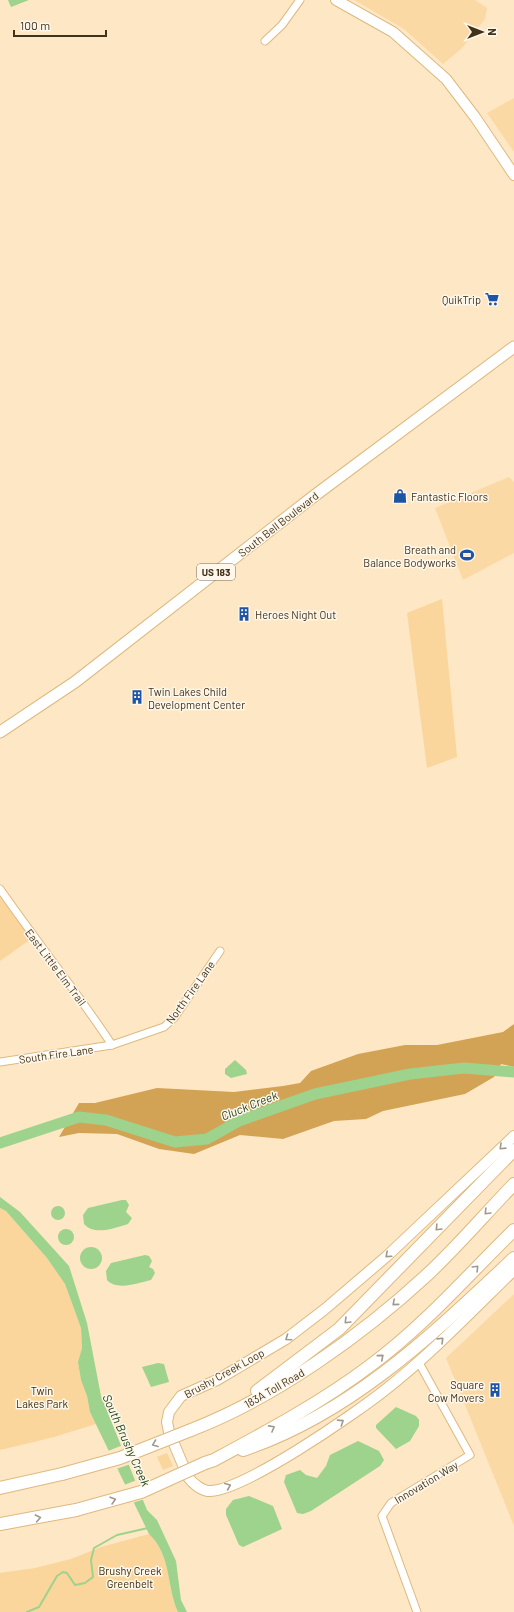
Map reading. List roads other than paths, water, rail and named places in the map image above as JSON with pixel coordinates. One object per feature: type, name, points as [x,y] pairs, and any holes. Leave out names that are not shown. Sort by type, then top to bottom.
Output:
[{"type":"highway","points":[[211,1423],[284,1372],[339,1330],[514,1150]]},
{"type":"highway","name":"183A Toll Road","points":[[0,1488],[62,1474],[120,1458],[211,1423],[292,1379],[379,1316],[429,1273],[514,1184]]},
{"type":"highway","points":[[210,1462],[314,1405],[372,1364],[416,1327],[514,1230]]},
{"type":"highway","points":[[0,1524],[76,1510],[141,1492],[210,1462],[269,1442],[330,1410],[374,1381],[414,1350],[514,1258]]},
{"type":"main road","points":[[336,0],[393,32],[446,79],[475,117],[514,175]]},
{"type":"main road","name":"South Bell Boulevard","points":[[0,732],[75,682],[314,496],[514,347]]},
{"type":"main road","name":"Brushy Creek Loop","points":[[514,1136],[387,1256],[325,1309],[286,1339],[217,1380],[182,1396],[169,1412],[167,1422],[169,1432],[192,1483],[207,1491],[224,1488],[266,1468],[348,1417],[386,1389],[418,1361],[514,1270]]},
{"type":"street","points":[[265,41],[282,25],[300,0]]},
{"type":"street","name":"East Little Elm Trail","points":[[0,889],[38,944],[85,1005],[112,1045]]},
{"type":"street","name":"North Fire Lane","points":[[112,1045],[164,1027],[174,1018],[220,951]]},
{"type":"street","name":"South Fire Lane","points":[[0,1062],[112,1045]]},
{"type":"street","name":"Innovation Way","points":[[417,1612],[382,1516],[391,1503],[470,1455],[418,1361]]},
{"type":"waterway","name":"Cluck Creek","points":[[0,1143],[79,1117],[106,1120],[175,1142],[207,1139],[239,1121],[315,1094],[410,1074],[464,1068],[514,1072]]},
{"type":"waterway","points":[[27,1612],[39,1607],[57,1576],[63,1572],[67,1573],[75,1585],[85,1583],[93,1577],[91,1560],[94,1548],[117,1535],[148,1528]]},
{"type":"place","name":"QuikTrip","points":[[492,299]]},
{"type":"place","name":"Fantastic Floors","points":[[400,496]]},
{"type":"place","name":"Breath and Balance Bodyworks","points":[[467,555]]},
{"type":"place","name":"Heroes Night Out","points":[[244,614]]},
{"type":"place","name":"Twin Lakes Child Development Center","points":[[137,697]]},
{"type":"place","name":"Square Cow Movers","points":[[495,1390]]},
{"type":"park label","name":"Twin Lakes Park","points":[[42,1396]]},
{"type":"park label","name":"Brushy Creek Greenbelt","points":[[130,1576]]},
{"type":"water label","name":"South Brushy Creek","points":[[127,1440]]}]
